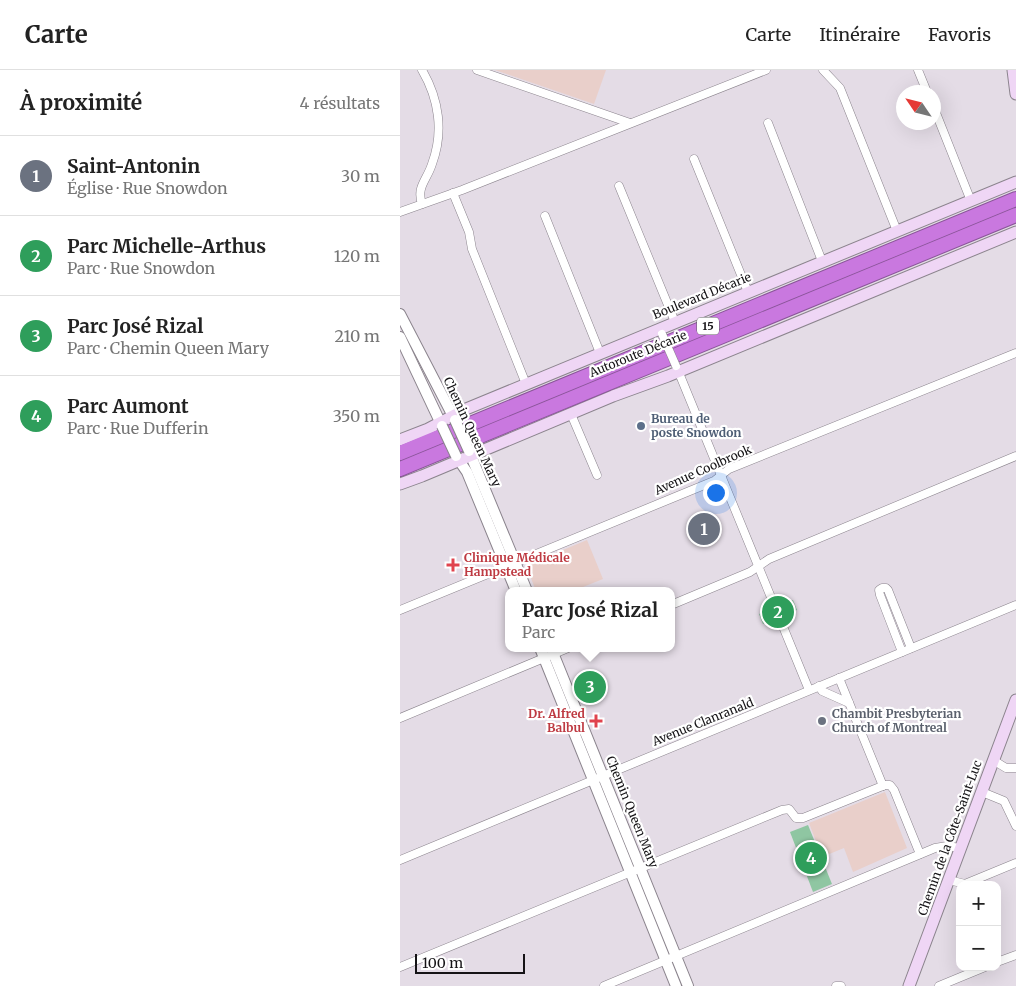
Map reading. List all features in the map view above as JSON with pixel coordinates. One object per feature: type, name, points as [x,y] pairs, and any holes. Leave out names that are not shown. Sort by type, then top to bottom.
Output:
[{"type":"highway","name":"Autoroute Décarie","points":[[400,453],[1016,199]]},
{"type":"highway","name":"Autoroute Décarie","points":[[400,469],[1016,215]]},
{"type":"main road","points":[[1014,70],[1016,94]]},
{"type":"main road","name":"Boulevard Décarie","points":[[400,440],[441,424],[526,384],[600,353],[661,331],[675,322],[1016,182]]},
{"type":"main road","points":[[400,484],[458,458],[571,414],[677,368],[1016,232]]},
{"type":"main road","name":"Chemin de la Côte-Saint-Luc","points":[[910,986],[1016,700]]},
{"type":"street","points":[[422,70],[435,97],[439,126],[435,156],[419,192],[422,204]]},
{"type":"street","points":[[477,70],[630,123]]},
{"type":"street","points":[[400,212],[454,193],[766,70]]},
{"type":"street","points":[[823,70],[840,88],[897,231]]},
{"type":"street","points":[[918,70],[924,85]]},
{"type":"street","points":[[768,124],[822,261]]},
{"type":"street","points":[[941,126],[971,201]]},
{"type":"street","points":[[694,158],[748,292]]},
{"type":"street","points":[[618,186],[675,322]]},
{"type":"street","points":[[454,193],[469,232],[472,249],[526,384]]},
{"type":"street","points":[[546,216],[600,353]]},
{"type":"street","name":"Chemin Queen Mary","points":[[400,314],[408,352],[453,418],[470,453],[511,564],[515,587]]},
{"type":"street","points":[[661,331],[809,690]]},
{"type":"street","name":"Chemin Queen Mary","points":[[400,337],[441,424],[511,564],[525,587]]},
{"type":"street","name":"Avenue Coolbrook","points":[[400,610],[714,480],[729,469],[1016,353]]},
{"type":"street","points":[[571,414],[597,475]]},
{"type":"street","points":[[675,604],[758,567],[769,559],[1016,456]]},
{"type":"street","points":[[902,652],[880,594],[882,588],[888,590],[911,648]]},
{"type":"street","name":"Avenue Clanranald","points":[[400,860],[1016,606]]},
{"type":"street","points":[[400,718],[550,654]]},
{"type":"street","name":"Chemin Queen Mary","points":[[550,654],[604,775],[688,986]]},
{"type":"street","name":"Chemin Queen Mary","points":[[550,654],[592,780],[676,986]]},
{"type":"street","points":[[839,678],[883,786]]},
{"type":"street","points":[[819,686],[822,691],[849,703]]},
{"type":"street","points":[[994,760],[1006,768],[1016,768]]},
{"type":"street","points":[[400,967],[779,811],[788,808],[796,818],[803,818],[883,786],[890,785],[893,788],[920,854]]},
{"type":"street","points":[[982,792],[1004,801],[1016,826]]},
{"type":"street","points":[[604,986],[920,854],[944,846],[960,848]]},
{"type":"street","points":[[948,880],[965,884],[1016,863]]},
{"type":"street","points":[[1001,961],[1016,955]]},
{"type":"street","points":[[939,986],[975,971]]},
{"type":"shaded area","points":[[495,70],[606,70],[594,104]]},
{"type":"shaded area","points":[[587,540],[603,579],[583,587],[534,587],[527,568],[529,564]]},
{"type":"shaded area","points":[[885,792],[907,848],[853,872],[844,848],[822,857],[809,823]]},
{"type":"green space","points":[[793,600],[797,610],[763,624],[759,614]]},
{"type":"green space","points":[[600,675],[605,686],[579,698],[574,687]]},
{"type":"green space","points":[[808,825],[832,884],[813,892],[790,832]]},
{"type":"place","name":"Bureau de poste Snowdon","points":[[641,426]]},
{"type":"place","name":"Saint-Antonin","points":[[704,529]]},
{"type":"place","name":"Clinique Médicale Hampstead","points":[[453,565]]},
{"type":"place","name":"Parc Michelle-Arthus","points":[[778,612]]},
{"type":"place","name":"Parc José Rizal","points":[[590,687]]},
{"type":"place","name":"Dr. Alfred Balbul","points":[[596,721]]},
{"type":"place","name":"Chambit Presbyterian Church of Montreal","points":[[822,721]]},
{"type":"place","name":"Parc Aumont","points":[[811,858]]}]
